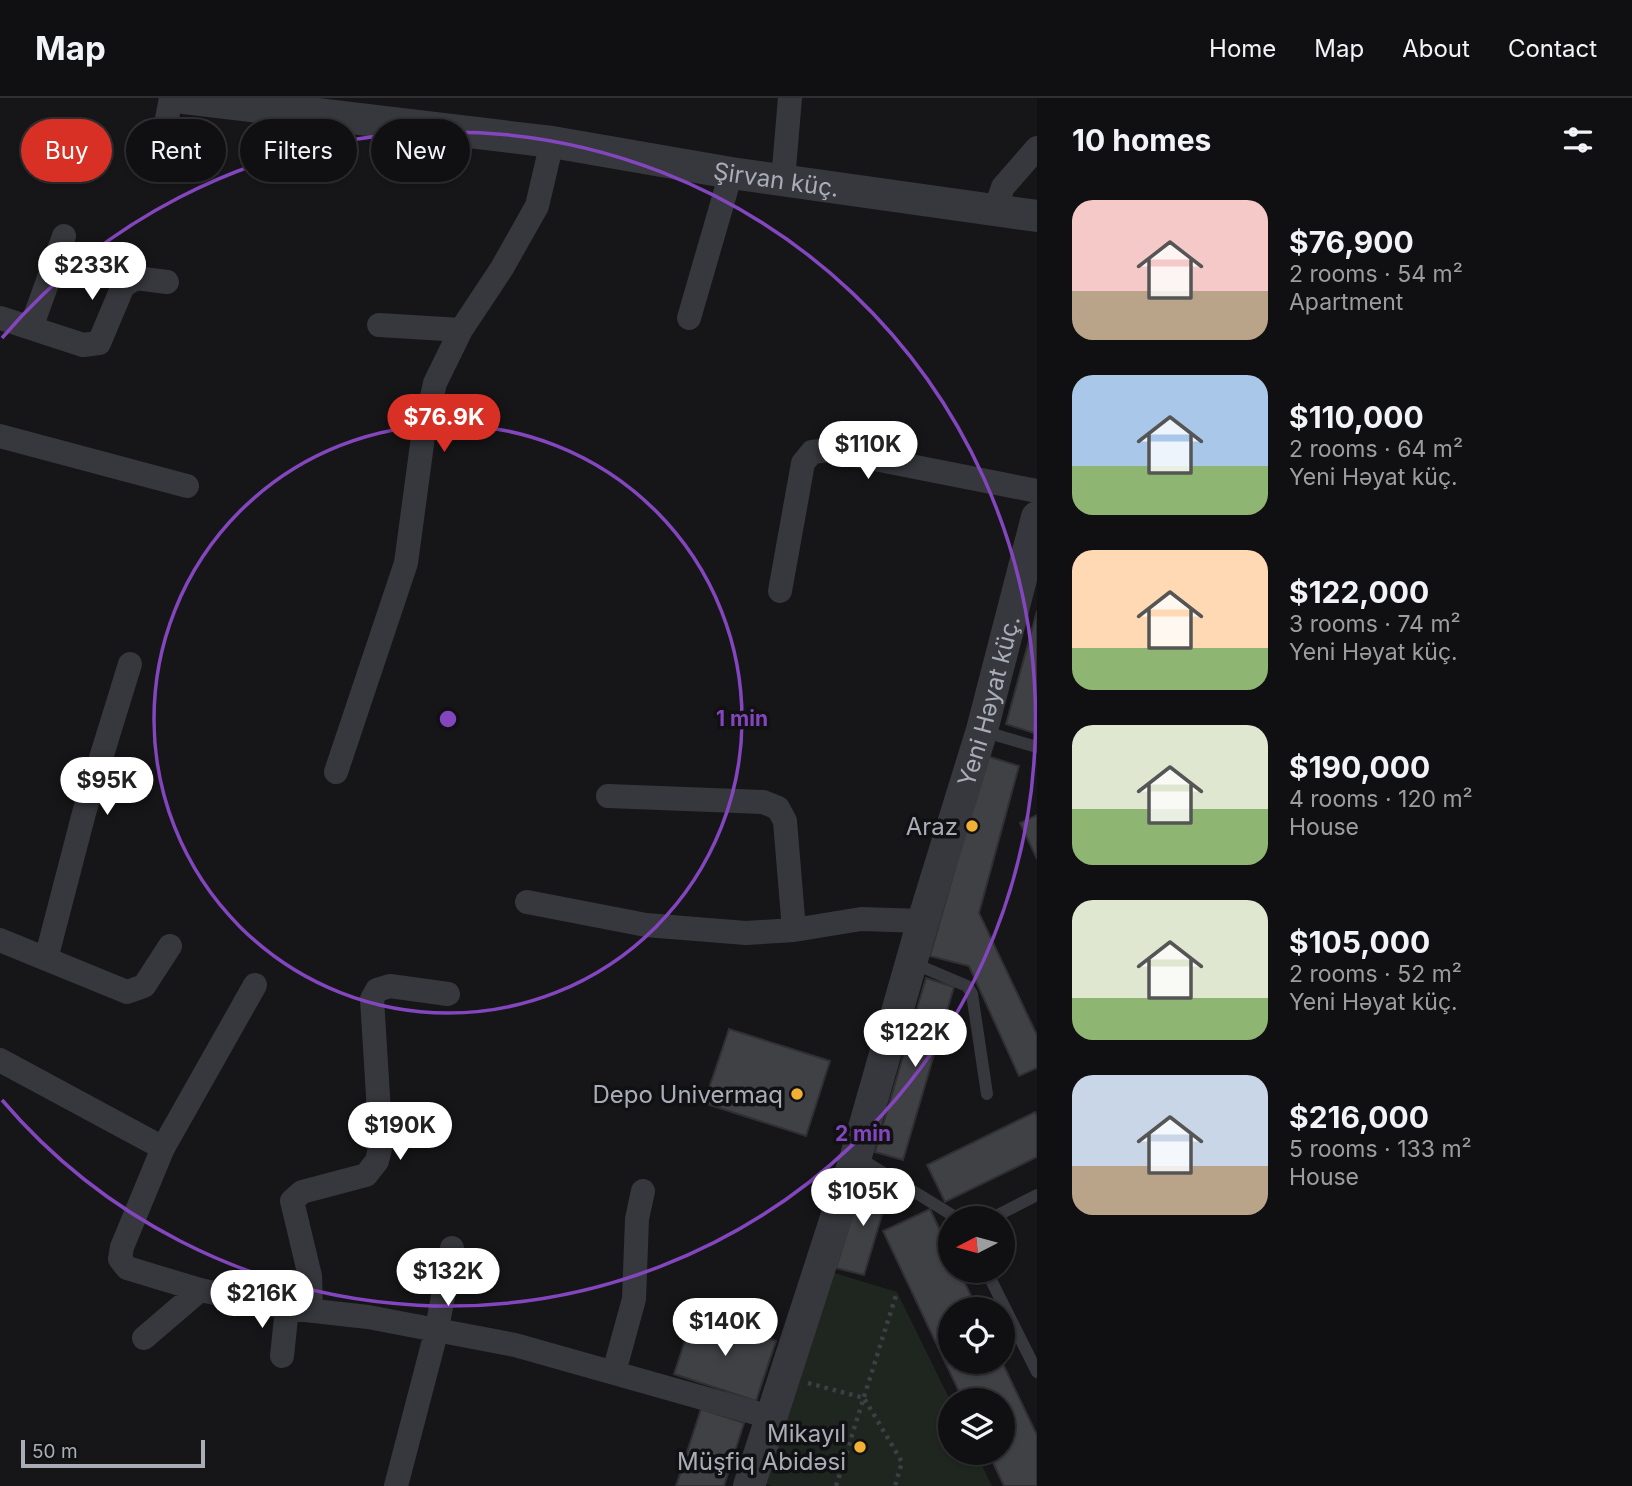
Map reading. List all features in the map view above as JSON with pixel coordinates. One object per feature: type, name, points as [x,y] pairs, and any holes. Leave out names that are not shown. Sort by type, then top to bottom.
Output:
[{"type":"street","points":[[167,119],[171,98]]},
{"type":"street","name":"Şirvan küç.","points":[[184,98],[552,142],[731,173],[1037,216]]},
{"type":"street","points":[[783,180],[790,98]]},
{"type":"street","points":[[336,772],[406,563],[423,437],[435,383],[461,330],[502,268],[537,206],[552,142]]},
{"type":"street","points":[[995,211],[1003,187],[1037,148]]},
{"type":"street","points":[[689,318],[731,173]]},
{"type":"street","points":[[31,328],[64,236]]},
{"type":"street","points":[[0,318],[83,345],[99,343],[123,286],[136,278],[167,282]]},
{"type":"street","points":[[379,325],[461,330]]},
{"type":"street","points":[[0,436],[187,486]]},
{"type":"street","points":[[780,592],[803,463],[812,452],[829,450],[1037,491]]},
{"type":"street","name":"Yeni Həyat küç.","points":[[750,1486],[856,1156],[923,921],[982,730],[1037,517]]},
{"type":"street","points":[[46,959],[84,813],[130,664]]},
{"type":"street","points":[[608,796],[763,802],[778,808],[785,821],[794,930]]},
{"type":"street","points":[[527,902],[646,925],[746,933],[794,930],[861,919],[923,921]]},
{"type":"street","points":[[0,940],[127,992],[145,986],[170,946]]},
{"type":"street","points":[[255,985],[163,1148],[122,1247],[120,1259],[127,1268],[200,1290],[299,1309],[437,1329],[515,1345],[770,1417]]},
{"type":"street","points":[[282,1356],[310,1276],[292,1201],[302,1192],[366,1175],[377,1161],[381,1144],[372,999],[377,989],[390,986],[448,994]]},
{"type":"street","points":[[0,1060],[163,1148]]},
{"type":"street","points":[[614,1372],[634,1300],[637,1219],[643,1191]]},
{"type":"street","points":[[396,1486],[437,1329],[452,1248]]},
{"type":"street","points":[[144,1338],[200,1290]]},
{"type":"lane","points":[[982,730],[1037,746]]},
{"type":"lane","points":[[912,962],[967,986],[972,994],[987,1094]]},
{"type":"lane","points":[[856,1156],[938,1206]]},
{"type":"lane","points":[[1015,1206],[1037,1195]]},
{"type":"lane","points":[[992,1283],[1037,1372]]},
{"type":"path","points":[[836,1486],[897,1292]]},
{"type":"path","points":[[797,1380],[864,1398],[902,1462],[895,1486]]},
{"type":"shaded area","points":[[831,1272],[897,1292],[944,1388],[938,1388],[938,1465],[982,1465],[992,1486],[766,1484]]},
{"type":"building","points":[[1037,611],[1037,722],[1034,733],[1006,724]]},
{"type":"building","points":[[987,756],[1019,766],[979,913],[1037,1035],[1037,1068],[1019,1076],[969,966],[930,956]]},
{"type":"building","points":[[1037,815],[1037,859],[1020,823]]},
{"type":"building","points":[[926,978],[954,987],[903,1160],[875,1152]]},
{"type":"building","points":[[729,1029],[830,1061],[806,1136],[704,1103]]},
{"type":"building","points":[[1035,1112],[1037,1157],[945,1202],[927,1165]]},
{"type":"building","points":[[863,1181],[890,1188],[864,1275],[836,1268]]},
{"type":"building","points":[[930,1209],[938,1226],[938,1283],[965,1283],[971,1297],[938,1297],[938,1347],[883,1231]]},
{"type":"building","points":[[694,1314],[776,1341],[756,1401],[674,1374]]},
{"type":"building","points":[[951,1374],[1008,1374],[1014,1388],[957,1388]]},
{"type":"building","points":[[1015,1389],[1037,1435],[1037,1486],[1004,1486],[994,1465],[1015,1465]]},
{"type":"building","points":[[701,1409],[744,1423],[724,1486],[676,1486]]},
{"type":"place","name":"Araz","points":[[972,826]]},
{"type":"place","name":"Depo Univermaq","points":[[797,1094]]},
{"type":"place","name":"Mikayıl Müşfiq Abidəsi","points":[[860,1447]]}]
